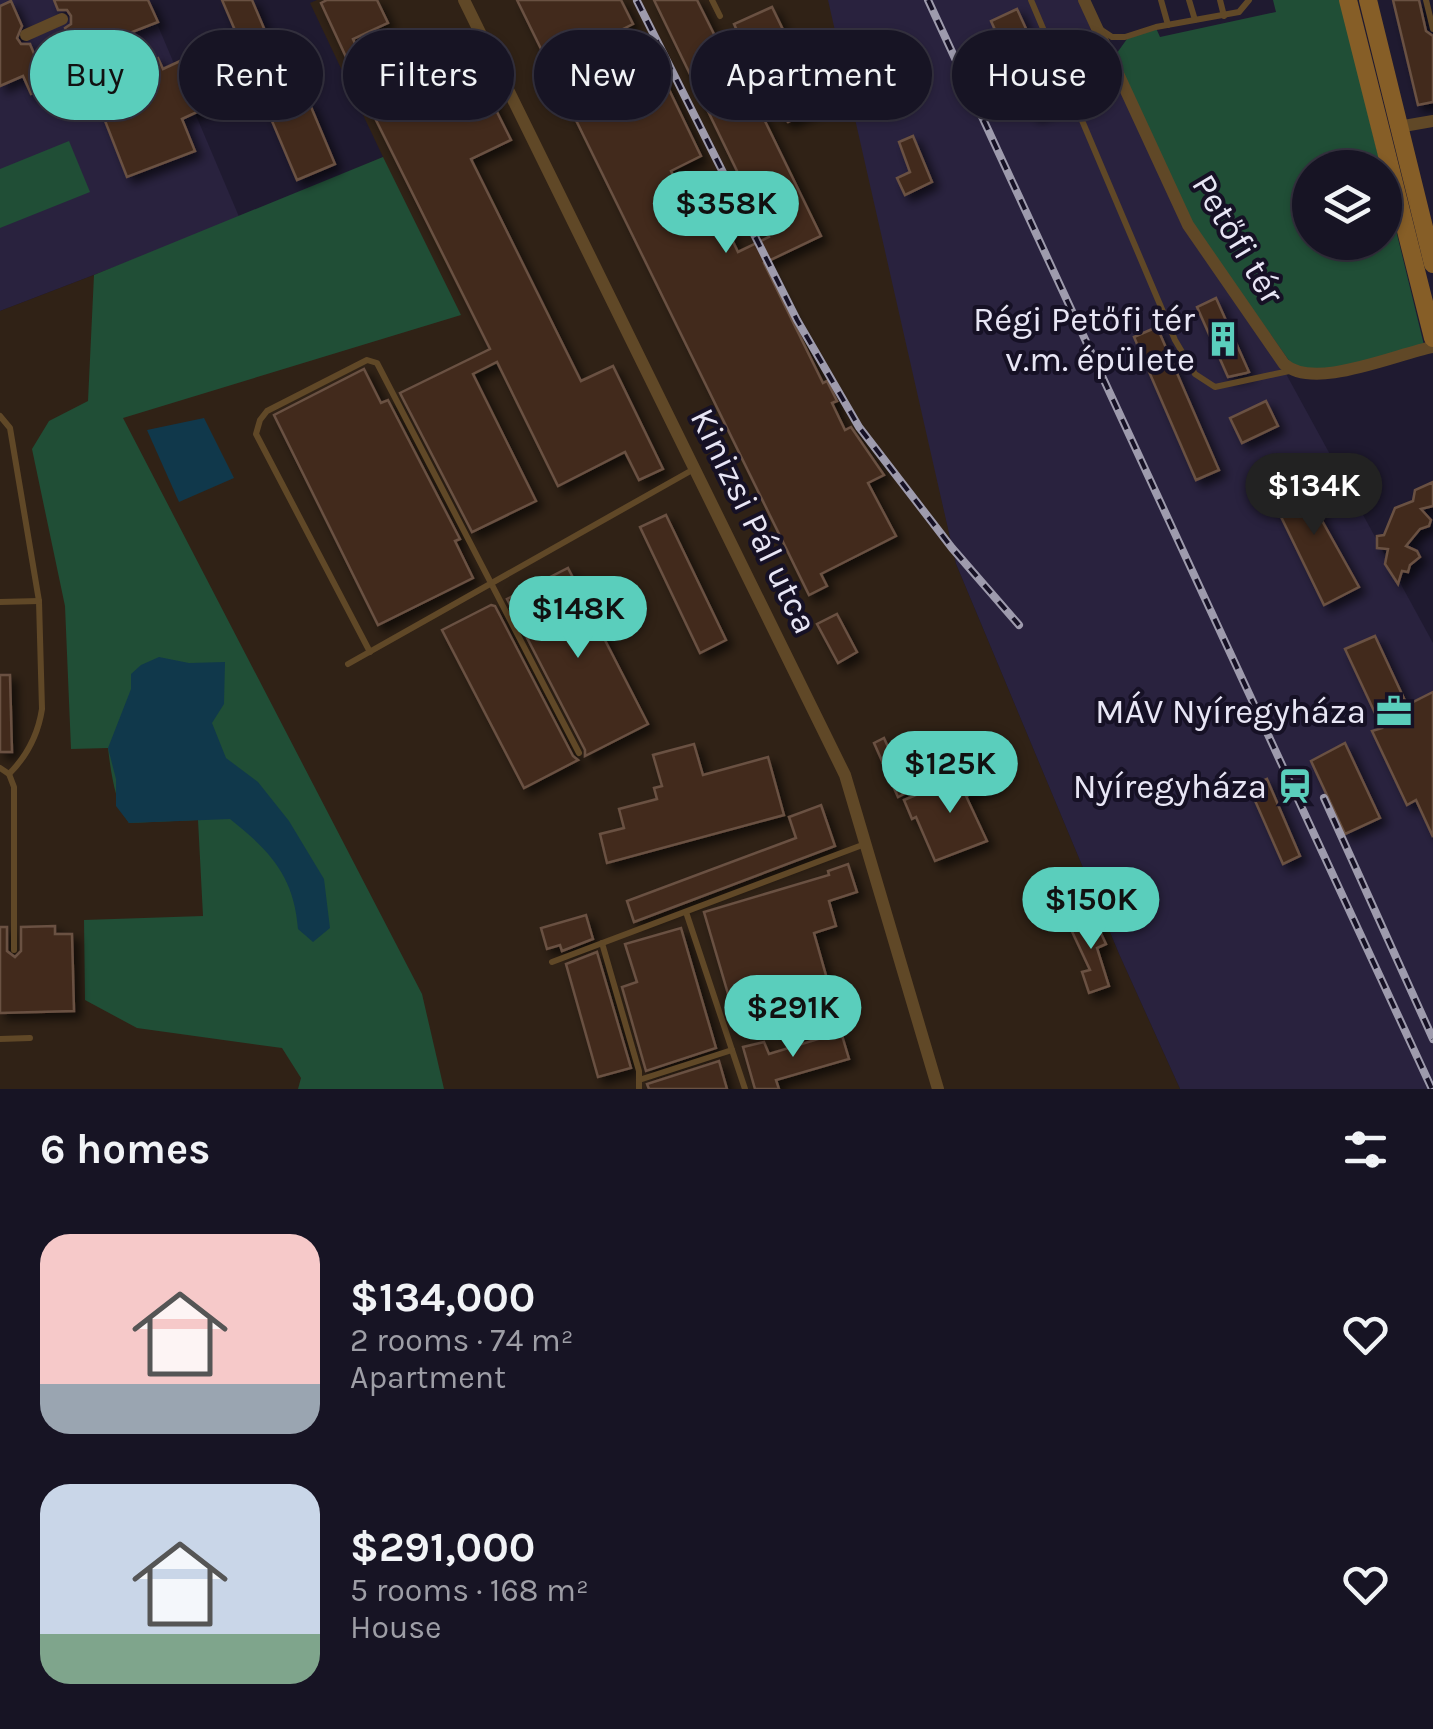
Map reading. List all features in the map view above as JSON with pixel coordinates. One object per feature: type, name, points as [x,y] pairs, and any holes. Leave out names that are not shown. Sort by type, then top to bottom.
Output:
[{"type":"main road","points":[[1348,0],[1433,338]]},
{"type":"main road","points":[[1368,0],[1433,264]]},
{"type":"street","name":"Kinizsi Pál utca","points":[[464,0],[845,775],[938,1089]]},
{"type":"street","name":"Petőfi tér","points":[[1084,0],[1096,30]]},
{"type":"street","points":[[26,35],[62,20]]},
{"type":"street","name":"Petőfi tér","points":[[1122,84],[1188,225],[1268,344],[1292,370]]},
{"type":"street","points":[[1398,127],[1433,122]]},
{"type":"street","points":[[1292,370],[1332,373],[1433,347]]},
{"type":"lane","points":[[712,0],[720,16]]},
{"type":"lane","points":[[1031,0],[1176,340],[1195,374],[1215,387],[1292,370]]},
{"type":"lane","points":[[1161,0],[1168,25]]},
{"type":"lane","points":[[1189,0],[1195,20]]},
{"type":"lane","points":[[1220,0],[1224,16]]},
{"type":"lane","points":[[1094,26],[1112,37],[1125,37],[1239,12],[1249,0]]},
{"type":"lane","points":[[1426,0],[1433,30]]},
{"type":"lane","points":[[1122,41],[1125,37]]},
{"type":"lane","points":[[370,652],[256,434],[267,411],[367,360],[377,363],[579,753]]},
{"type":"lane","points":[[0,416],[10,428],[38,601],[42,710],[30,749],[9,774]]},
{"type":"lane","points":[[348,664],[694,470]]},
{"type":"lane","points":[[0,602],[38,601]]},
{"type":"lane","points":[[0,768],[9,774],[14,787],[14,950]]},
{"type":"lane","points":[[552,962],[866,844]]},
{"type":"lane","points":[[686,912],[744,1089]]},
{"type":"lane","points":[[602,943],[639,1084],[732,1050]]},
{"type":"lane","points":[[0,1039],[30,1038]]},
{"type":"shaded area","points":[[0,0],[147,0],[179,75],[179,120],[198,120],[240,219],[0,311]]},
{"type":"shaded area","points":[[823,0],[1082,0],[1098,30],[952,30],[952,120],[1122,120],[1122,73],[1433,643],[1433,1089],[1180,1089],[1119,954],[956,564],[851,120],[932,120],[932,30],[830,30]]},
{"type":"shaded area","points":[[828,0],[835,30],[691,30],[691,120],[855,120],[956,564],[1119,954],[1180,1089],[0,1089],[0,311],[240,219],[383,157],[365,120],[514,120],[514,30],[343,30],[343,73],[310,3]]},
{"type":"green space","points":[[1273,0],[1340,0],[1377,150],[1292,150],[1292,260],[1402,260],[1402,255],[1424,345],[1332,372],[1295,369],[1192,224],[1122,74],[1122,46],[1127,39],[1156,28],[1160,37],[1276,12]]},
{"type":"green space","points":[[69,141],[90,192],[0,228],[0,169]]},
{"type":"green space","points":[[383,157],[461,315],[123,418],[422,994],[444,1089],[298,1089],[301,1078],[282,1048],[137,1028],[85,1000],[84,920],[203,916],[198,820],[129,823],[117,797],[108,748],[71,749],[65,606],[32,449],[49,421],[88,401],[94,275]]},
{"type":"water","points":[[204,418],[234,478],[179,502],[147,430]]},
{"type":"water","points":[[159,657],[189,663],[225,662],[224,704],[212,723],[226,758],[258,782],[289,821],[324,879],[330,928],[313,942],[298,929],[291,894],[278,866],[230,819],[129,823],[116,806],[116,779],[108,748],[131,689],[131,674]]},
{"type":"building","points":[[54,0],[148,0],[158,22],[138,30],[66,30],[71,16],[67,10],[58,10]]},
{"type":"building","points":[[222,0],[252,0],[265,30],[235,30]]},
{"type":"building","points":[[377,0],[388,23],[373,30],[343,30],[343,50],[321,3]]},
{"type":"building","points":[[517,0],[621,0],[633,24],[621,30],[534,30],[534,35]]},
{"type":"building","points":[[654,0],[697,0],[712,30],[691,30],[691,76]]},
{"type":"building","points":[[1393,0],[1419,0],[1426,31],[1433,36],[1433,102],[1418,105]]},
{"type":"building","points":[[11,1],[22,26],[17,38],[21,44],[30,44],[30,92],[23,76],[0,86],[0,6]]},
{"type":"building","points":[[772,7],[783,30],[737,30],[734,24]]},
{"type":"building","points":[[1017,9],[1027,30],[995,30],[991,21]]},
{"type":"building","points":[[159,60],[163,69],[179,62],[179,120],[182,120],[195,151],[127,177],[105,120],[159,120]]},
{"type":"building","points":[[671,94],[701,156],[671,171],[684,198],[707,187],[738,252],[769,237],[712,120],[764,120],[821,236],[764,263],[823,383],[827,381],[837,401],[832,403],[845,430],[851,427],[884,475],[868,483],[896,536],[821,574],[827,586],[809,595],[576,120],[671,120]]},
{"type":"building","points":[[272,120],[317,120],[335,164],[297,180]]},
{"type":"building","points":[[376,120],[501,120],[511,140],[471,159],[581,381],[613,366],[663,469],[639,480],[625,452],[558,486],[497,362],[473,374],[536,501],[472,532],[400,393],[490,349]]},
{"type":"building","points":[[913,136],[932,182],[905,195],[897,178],[910,172],[899,142]]},
{"type":"building","name":"Régi Petőfi tér v.m. épülete","points":[[1216,298],[1249,372],[1228,377],[1197,307]]},
{"type":"building","points":[[1157,327],[1219,470],[1196,480],[1134,337]]},
{"type":"building","points":[[364,369],[381,403],[388,400],[460,539],[455,541],[473,578],[378,625],[274,415]]},
{"type":"building","points":[[1266,401],[1278,426],[1242,443],[1230,418]]},
{"type":"building","points":[[1314,476],[1327,502],[1315,508],[1359,587],[1324,605],[1269,492],[1298,478],[1300,483]]},
{"type":"building","points":[[1433,482],[1433,506],[1421,509],[1431,520],[1429,526],[1420,529],[1406,546],[1420,557],[1408,572],[1402,571],[1398,584],[1385,564],[1388,549],[1377,548],[1377,536],[1384,535],[1395,508],[1413,501],[1415,490]]},
{"type":"building","points":[[666,515],[726,640],[700,653],[640,527]]},
{"type":"building","points":[[568,568],[648,724],[585,756],[507,599]]},
{"type":"building","points":[[491,605],[578,760],[524,788],[442,630]]},
{"type":"building","points":[[837,614],[857,652],[838,663],[817,624]]},
{"type":"building","points":[[1375,636],[1407,705],[1433,692],[1433,837],[1416,800],[1407,805],[1372,731],[1382,728],[1345,649]]},
{"type":"building","points":[[0,675],[10,675],[12,752],[0,752]]},
{"type":"building","points":[[884,738],[908,792],[898,797],[874,743]]},
{"type":"building","points":[[1345,743],[1380,818],[1345,834],[1311,761]]},
{"type":"building","points":[[694,744],[703,775],[768,757],[784,815],[607,863],[600,834],[624,828],[619,809],[657,799],[654,788],[662,786],[653,755]]},
{"type":"building","points":[[990,769],[996,783],[966,796],[987,841],[935,861],[904,800]]},
{"type":"building","points":[[1267,779],[1300,856],[1283,864],[1249,787]]},
{"type":"building","points":[[821,805],[835,846],[634,922],[627,901],[796,838],[789,817]]},
{"type":"building","points":[[848,864],[857,892],[829,901],[836,926],[814,933],[831,993],[736,1021],[704,912],[829,875],[828,871]]},
{"type":"building","points":[[1092,914],[1106,944],[1097,948],[1109,986],[1089,993],[1082,972],[1090,970],[1069,925]]},
{"type":"building","points":[[586,915],[593,939],[562,951],[560,945],[547,949],[541,928]]},
{"type":"building","points":[[55,926],[55,934],[72,934],[74,1011],[0,1013],[0,927],[7,927],[7,951],[15,957],[21,951],[21,927]]},
{"type":"building","points":[[681,928],[716,1048],[646,1071],[622,987],[637,982],[625,944]]},
{"type":"building","points":[[597,952],[631,1068],[598,1077],[566,964]]},
{"type":"building","points":[[841,1032],[849,1059],[776,1080],[779,1089],[755,1089],[743,1047],[764,1042],[769,1054]]},
{"type":"building","points":[[719,1061],[727,1089],[649,1089],[647,1084]]},
{"type":"railway","points":[[928,0],[1432,1089]]},
{"type":"railway","points":[[637,1],[797,320],[859,427],[952,548],[1019,625]]},
{"type":"railway","points":[[1324,798],[1433,1039]]},
{"type":"place","name":"Régi Petőfi tér v.m. épülete","points":[[1223,339]]},
{"type":"place","name":"MÁV Nyíregyháza","points":[[1394,711]]},
{"type":"place","name":"Nyíregyháza","points":[[1295,786]]}]
